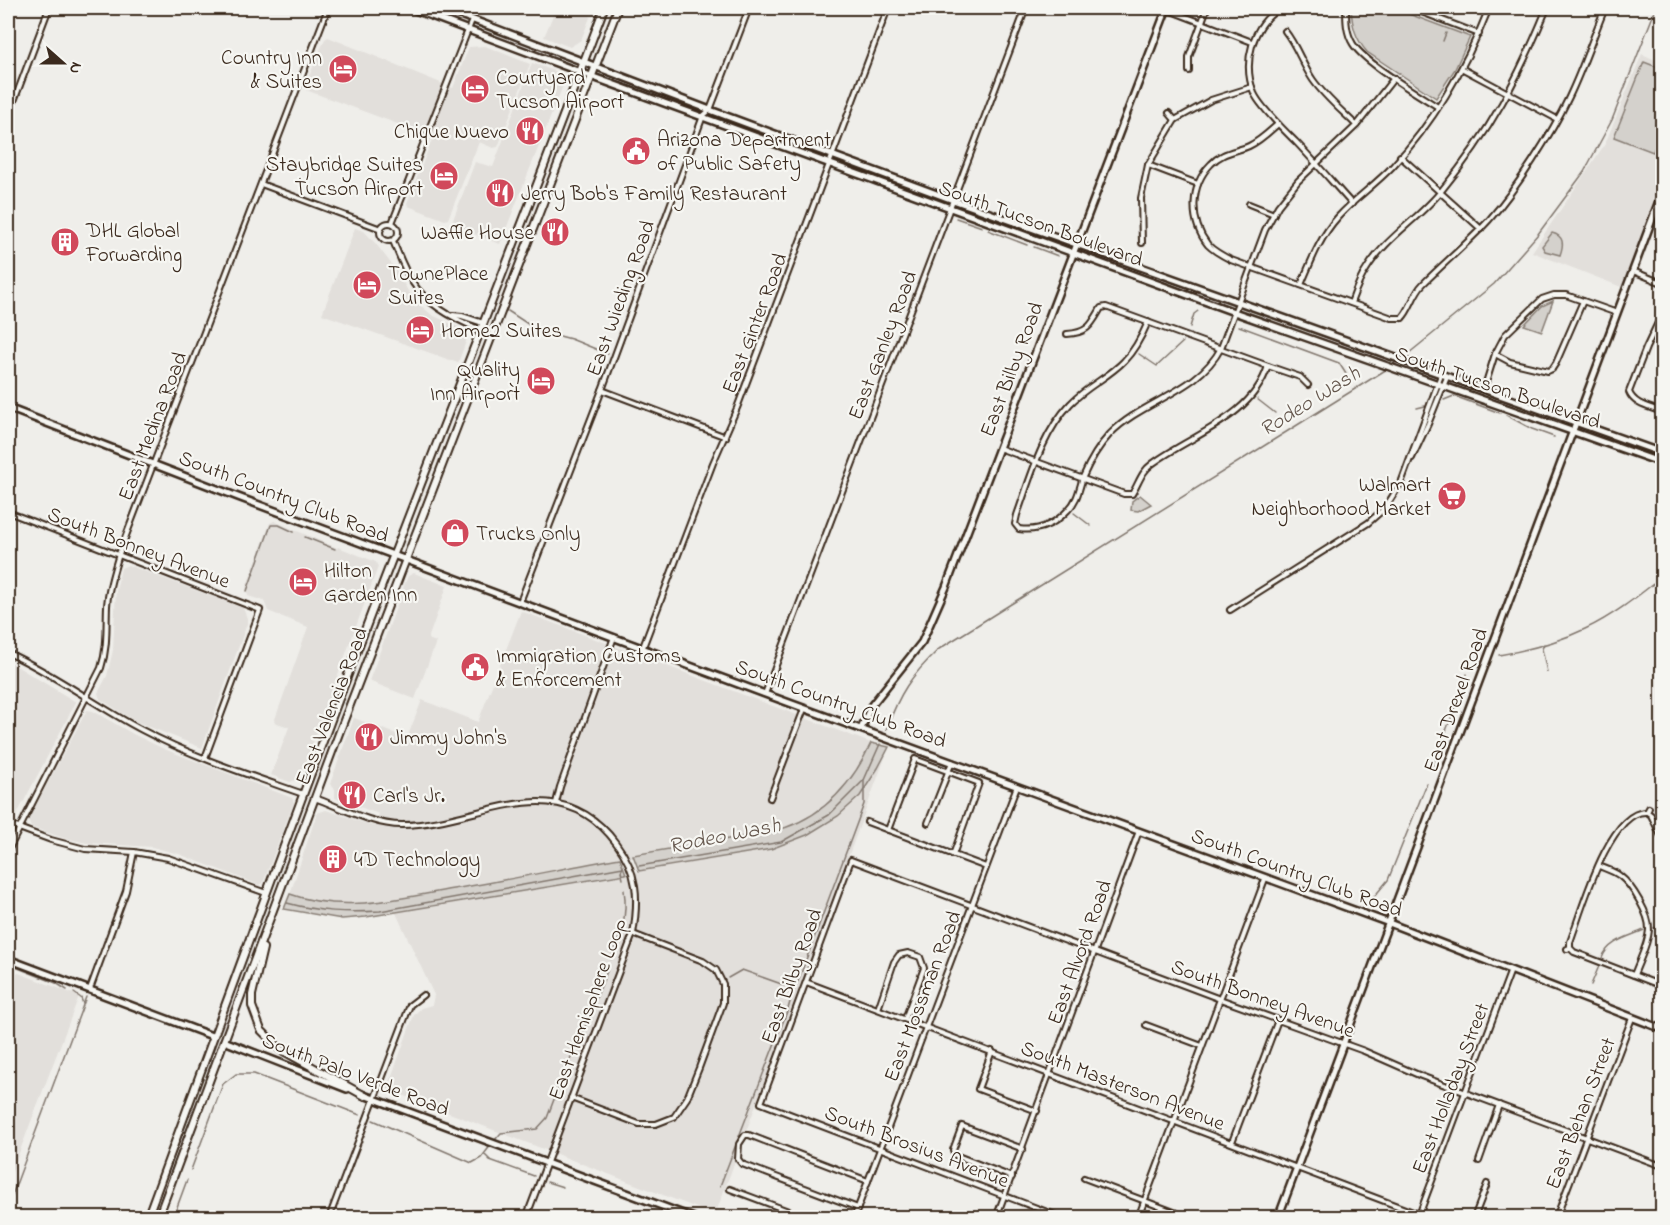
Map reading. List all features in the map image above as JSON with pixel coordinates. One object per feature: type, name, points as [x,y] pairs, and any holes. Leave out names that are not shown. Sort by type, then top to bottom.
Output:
[{"type":"main road","name":"East Valencia Road","points":[[147,1218],[212,1036],[303,794],[604,8]]},
{"type":"main road","name":"East Valencia Road","points":[[158,1218],[314,798],[618,8]]},
{"type":"main road","points":[[533,196],[544,200]]},
{"type":"main road","points":[[482,327],[494,331]]},
{"type":"main road","points":[[441,432],[453,437]]},
{"type":"main road","points":[[303,794],[314,798]]},
{"type":"main road","points":[[270,917],[252,995],[255,1017],[261,1030],[280,1049],[365,1096]]},
{"type":"main road","name":"South Palo Verde Road","points":[[212,1036],[224,1041]]},
{"type":"street","points":[[8,117],[49,8]]},
{"type":"street","name":"East Medina Road","points":[[8,851],[97,679],[105,658],[107,604],[110,583],[119,554],[328,8]]},
{"type":"street","name":"South Tucson Boulevard","points":[[410,8],[1234,312],[1662,463]]},
{"type":"street","name":"South Tucson Boulevard","points":[[442,8],[953,200],[1662,453]]},
{"type":"street","name":"East Wieding Road","points":[[520,602],[602,390],[703,116],[710,110],[749,8]]},
{"type":"street","name":"East Ginter Road","points":[[643,647],[713,463],[726,437],[888,8]]},
{"type":"street","name":"East Ganley Road","points":[[765,694],[1026,8]]},
{"type":"street","points":[[1166,8],[1252,42]]},
{"type":"street","name":"East Bilby Road","points":[[861,729],[871,706],[922,642],[946,587],[1166,8]]},
{"type":"street","points":[[1189,71],[1189,57],[1207,8]]},
{"type":"street","points":[[1280,8],[1272,9],[1252,42],[1247,70],[1252,87],[1255,95],[1278,124],[1352,204]]},
{"type":"street","points":[[1346,8],[1347,27],[1352,42],[1361,55],[1438,107]]},
{"type":"street","points":[[1411,8],[1426,10],[1479,34]]},
{"type":"street","points":[[1301,285],[1317,246],[1337,218],[1392,166],[1438,107],[1463,69],[1489,8]]},
{"type":"street","points":[[1351,303],[1365,270],[1381,249],[1441,193],[1485,134],[1529,53],[1547,8]]},
{"type":"street","points":[[1278,124],[1248,147],[1226,153],[1211,163],[1198,184],[1194,197],[1196,220],[1206,245],[1225,257],[1250,267],[1402,321],[1415,293],[1481,228],[1522,174],[1569,97],[1605,8]]},
{"type":"street","points":[[392,223],[472,19]]},
{"type":"street","points":[[1285,31],[1296,45],[1314,81],[1357,125]]},
{"type":"street","points":[[1463,69],[1557,119]]},
{"type":"street","points":[[1148,322],[1140,341],[1124,362],[1090,385],[1070,404],[1048,434],[1015,524],[1020,529],[1047,527],[1058,521],[1072,507],[1090,462],[1110,435],[1124,423],[1200,375],[1214,362],[1265,230],[1274,214],[1298,181],[1357,125],[1394,78]]},
{"type":"street","points":[[1143,243],[1141,198],[1148,165],[1175,120],[1211,100],[1252,87]]},
{"type":"street","points":[[1169,113],[1175,120]]},
{"type":"street","points":[[1400,156],[1481,228]]},
{"type":"street","points":[[1148,165],[1198,184]]},
{"type":"street","points":[[261,184],[381,229]]},
{"type":"street","name":"East Drexel Road","points":[[1278,1218],[1662,193]]},
{"type":"street","points":[[1249,204],[1274,214]]},
{"type":"street","points":[[386,223],[392,223],[399,232],[397,238],[388,242],[382,239],[381,229],[386,223]]},
{"type":"street","points":[[393,241],[412,282],[423,296],[452,315],[462,316],[482,327]]},
{"type":"street","points":[[1633,271],[1662,283]]},
{"type":"street","points":[[1484,389],[1495,354],[1505,335],[1542,299],[1554,295],[1566,296],[1617,313]]},
{"type":"street","points":[[1495,354],[1510,362],[1552,371],[1583,301]]},
{"type":"street","points":[[1067,334],[1083,332],[1101,308],[1106,307],[1300,377],[1308,385]]},
{"type":"street","points":[[1662,314],[1629,389],[1630,397],[1637,402],[1662,412]]},
{"type":"street","points":[[999,448],[1124,494],[1132,494],[1139,478],[1151,465],[1232,414],[1246,402],[1260,386],[1268,366]]},
{"type":"street","points":[[1230,609],[1377,516],[1395,495],[1444,376]]},
{"type":"street","points":[[602,390],[726,437]]},
{"type":"street","name":"South Country Club Road","points":[[8,408],[765,694],[1389,923],[1662,1029]]},
{"type":"street","name":"South Bonney Avenue","points":[[8,512],[261,610],[205,758]]},
{"type":"street","points":[[556,803],[614,636]]},
{"type":"street","points":[[8,653],[41,670],[144,732],[205,758],[303,794]]},
{"type":"street","points":[[770,798],[804,708]]},
{"type":"street","points":[[888,830],[915,759],[948,771],[979,783],[953,855]]},
{"type":"street","points":[[928,824],[952,761]]},
{"type":"street","name":"East Mossman Road","points":[[854,1218],[1017,785]]},
{"type":"street","name":"East Hemisphere Loop","points":[[314,798],[377,821],[404,825],[529,802],[556,803],[583,812],[608,832],[627,858],[635,881],[638,907],[633,934],[526,1218]]},
{"type":"street","points":[[1662,834],[1648,810],[1640,812],[1620,826],[1608,843],[1568,949],[1662,986]]},
{"type":"street","points":[[867,822],[986,867]]},
{"type":"street","points":[[8,824],[51,840],[85,849],[134,852],[168,858],[266,893]]},
{"type":"street","name":"East Alvord Road","points":[[996,1218],[1139,831]]},
{"type":"street","points":[[90,989],[126,891],[134,852]]},
{"type":"street","name":"East Bilby Road","points":[[761,1103],[851,860]]},
{"type":"street","name":"South Bonney Avenue","points":[[851,860],[1364,1051],[1423,1077],[1662,1166]]},
{"type":"street","points":[[1599,866],[1619,875],[1624,880],[1647,915],[1648,936],[1634,975]]},
{"type":"street","points":[[1138,1218],[1265,879]]},
{"type":"street","points":[[571,1098],[639,1124],[656,1124],[674,1117],[687,1098],[699,1068],[723,1003],[723,984],[716,970],[703,961],[633,934]]},
{"type":"street","points":[[878,1009],[894,962],[899,955],[908,953],[920,957],[924,968],[905,1019]]},
{"type":"street","name":"South Palo Verde Road","points":[[8,959],[212,1036]]},
{"type":"street","name":"East Holladay Street","points":[[1419,1216],[1511,969]]},
{"type":"street","name":"South Masterson Avenue","points":[[807,982],[1298,1166],[1419,1216],[1429,1218]]},
{"type":"street","points":[[329,1218],[410,1005],[423,995]]},
{"type":"street","name":"East Behan Street","points":[[1556,1218],[1632,1018]]},
{"type":"street","points":[[1232,1143],[1278,1020]]},
{"type":"street","points":[[1146,1025],[1202,1046]]},
{"type":"street","name":"South Palo Verde Road","points":[[224,1041],[694,1218]]},
{"type":"street","points":[[992,1051],[978,1089],[1037,1111]]},
{"type":"street","name":"South Brosius Avenue","points":[[761,1103],[1064,1218]]},
{"type":"street","points":[[1479,1161],[1499,1105]]},
{"type":"street","points":[[1012,1177],[955,1155],[953,1150],[962,1126],[1023,1149]]},
{"type":"street","points":[[858,1208],[742,1164],[738,1159],[739,1144],[745,1135],[749,1135],[868,1181]]},
{"type":"street","points":[[1084,1179],[1182,1215]]},
{"type":"street","points":[[1474,1218],[1487,1184]]},
{"type":"street","points":[[730,1189],[807,1218]]},
{"type":"shaded area","points":[[556,8],[569,8],[591,15],[581,40],[570,47],[544,37]]},
{"type":"shaded area","points":[[1351,8],[1393,8],[1470,37],[1455,69],[1436,98],[1367,52],[1355,31]]},
{"type":"shaded area","points":[[328,37],[453,88],[469,47],[485,46],[530,64],[498,147],[493,148],[479,142],[448,219],[445,220],[408,206],[407,203],[433,137],[306,90],[307,81],[325,39]]},
{"type":"shaded area","points":[[1642,54],[1662,63],[1662,187],[1624,288],[1532,252],[1605,144]]},
{"type":"shaded area","points":[[1644,62],[1662,69],[1662,111],[1657,123],[1662,125],[1662,128],[1653,152],[1614,137]]},
{"type":"shaded area","points":[[532,63],[560,73],[564,83],[500,244],[451,225],[475,162],[493,167]]},
{"type":"shaded area","points":[[355,228],[364,231],[376,244],[420,305],[432,315],[465,330],[468,336],[458,363],[322,314]]},
{"type":"shaded area","points":[[1552,233],[1561,238],[1560,255],[1545,251],[1542,246]]},
{"type":"shaded area","points":[[1553,301],[1542,331],[1524,325],[1542,306]]},
{"type":"shaded area","points":[[1140,495],[1151,504],[1138,511],[1131,510],[1132,501]]},
{"type":"shaded area","points":[[274,521],[376,562],[378,567],[300,778],[290,782],[271,775],[289,727],[274,722],[308,627],[268,611],[264,601],[248,596],[246,588],[270,523]]},
{"type":"shaded area","points":[[128,565],[243,608],[248,621],[202,748],[135,721],[100,699],[98,693],[107,676],[113,650],[116,591],[121,568]]},
{"type":"shaded area","points":[[414,573],[447,586],[428,639],[436,642],[415,699],[369,681],[408,576]]},
{"type":"shaded area","points":[[521,611],[871,743],[859,768],[836,797],[802,821],[787,828],[491,883],[354,905],[309,901],[290,894],[317,813],[326,810],[374,826],[379,814],[335,798],[335,789],[330,784],[354,718],[407,738],[422,700],[478,722]]},
{"type":"shaded area","points":[[8,661],[76,702],[14,820],[8,817]]},
{"type":"shaded area","points":[[87,710],[93,711],[164,749],[292,798],[294,802],[263,883],[259,885],[179,854],[152,847],[87,843],[31,827],[28,820]]},
{"type":"shaded area","points":[[871,743],[889,747],[860,796],[838,816],[807,835],[771,849],[639,871],[633,855],[770,832],[804,820],[818,811],[843,788],[854,774]]},
{"type":"shaded area","points":[[889,747],[715,1215],[387,1089],[414,1015],[421,1008],[432,1005],[434,995],[396,913],[784,845],[807,835],[838,816],[860,796]]},
{"type":"shaded area","points":[[620,858],[626,874],[366,917],[342,919],[284,909],[290,894],[331,903],[351,904],[392,900]]},
{"type":"shaded area","points":[[8,969],[79,996],[8,1182]]},
{"type":"waterway","points":[[1454,15],[1457,8]]},
{"type":"waterway","name":"Rodeo Wash","points":[[1403,358],[1494,284],[1538,234],[1584,172],[1612,120],[1656,8]]},
{"type":"waterway","points":[[1443,41],[1446,33]]},
{"type":"waterway","points":[[956,218],[982,227]]},
{"type":"waterway","points":[[988,230],[1027,245]]},
{"type":"waterway","points":[[1034,247],[1058,256]]},
{"type":"waterway","points":[[508,311],[537,330],[571,339],[608,354]]},
{"type":"waterway","points":[[1190,327],[1194,314],[1198,311]]},
{"type":"waterway","points":[[1239,326],[1339,363],[1346,374]]},
{"type":"waterway","points":[[1139,354],[1157,366],[1183,342]]},
{"type":"waterway","name":"Rodeo Wash","points":[[1391,366],[1399,360]]},
{"type":"waterway","name":"Rodeo Wash","points":[[886,730],[907,686],[920,668],[939,649],[1387,369]]},
{"type":"waterway","points":[[1444,400],[1454,396],[1500,413]]},
{"type":"waterway","points":[[1257,399],[1275,413]]},
{"type":"waterway","points":[[1417,408],[1425,406]]},
{"type":"waterway","points":[[1506,415],[1532,429],[1554,437]]},
{"type":"waterway","points":[[1074,513],[1091,526]]},
{"type":"waterway","points":[[247,591],[271,525],[279,525],[294,532]]},
{"type":"waterway","points":[[305,537],[335,549]]},
{"type":"waterway","points":[[1499,655],[1543,645],[1585,629],[1615,612],[1662,577]]},
{"type":"waterway","points":[[1544,644],[1542,649],[1547,672]]},
{"type":"waterway","points":[[1463,684],[1467,674]]},
{"type":"waterway","points":[[1432,768],[1461,691]]},
{"type":"waterway","name":"Rodeo Wash","points":[[639,866],[781,842],[829,815],[864,780],[880,744]]},
{"type":"waterway","points":[[728,978],[742,970],[787,986],[793,987],[797,984],[864,804],[864,780]]},
{"type":"waterway","points":[[1373,898],[1388,880],[1427,783]]},
{"type":"waterway","points":[[287,903],[333,911],[380,911],[623,867],[621,871],[623,879]]},
{"type":"waterway","name":"Rodeo Wash","points":[[611,959],[623,925],[624,890]]},
{"type":"waterway","points":[[1654,928],[1662,925]]},
{"type":"waterway","points":[[1602,958],[1609,947],[1625,937],[1644,930]]},
{"type":"waterway","points":[[8,964],[56,983],[67,990]]},
{"type":"waterway","points":[[1591,985],[1599,966]]},
{"type":"waterway","name":"Rodeo Wash","points":[[590,1013],[607,971]]},
{"type":"waterway","points":[[720,1186],[794,988]]},
{"type":"waterway","points":[[74,993],[81,998],[83,1004]]},
{"type":"waterway","points":[[8,1206],[86,997]]},
{"type":"waterway","name":"Rodeo Wash","points":[[494,1141],[501,1133],[537,1129],[547,1118],[565,1070],[588,1020]]},
{"type":"waterway","name":"Rodeo Wash","points":[[191,1170],[223,1084],[236,1074],[254,1074],[360,1115]]},
{"type":"waterway","name":"Rodeo Wash","points":[[373,1120],[472,1163],[481,1158],[491,1145]]},
{"type":"waterway","points":[[485,1155],[490,1160],[534,1176]]},
{"type":"waterway","name":"Rodeo Wash","points":[[173,1218],[187,1180]]},
{"type":"waterway","points":[[547,1182],[563,1187]]},
{"type":"place","name":"Country Inn & Suites","points":[[343,69]]},
{"type":"place","name":"Courtyard Tucson Airport","points":[[475,89]]},
{"type":"place","name":"Chique Nuevo","points":[[530,131]]},
{"type":"place","name":"Arizona Department of Public Safety","points":[[636,151]]},
{"type":"place","name":"Staybridge Suites Tucson Airport","points":[[444,176]]},
{"type":"place","name":"Jerry Bob's Family Restaurant","points":[[500,193]]},
{"type":"place","name":"Waffle House","points":[[555,232]]},
{"type":"place","name":"DHL Global Forwarding","points":[[65,242]]},
{"type":"place","name":"TownePlace Suites","points":[[367,285]]},
{"type":"place","name":"Home2 Suites","points":[[420,330]]},
{"type":"place","name":"Quality Inn Airport","points":[[541,381]]},
{"type":"place","name":"Walmart Neighborhood Market","points":[[1452,496]]},
{"type":"place","name":"Trucks Only","points":[[455,533]]},
{"type":"place","name":"Hilton Garden Inn","points":[[303,582]]},
{"type":"place","name":"Immigration Customs & Enforcement","points":[[475,667]]},
{"type":"place","name":"Jimmy John's","points":[[369,737]]},
{"type":"place","name":"Carl's Jr.","points":[[352,795]]},
{"type":"place","name":"4D Technology","points":[[333,859]]}]
